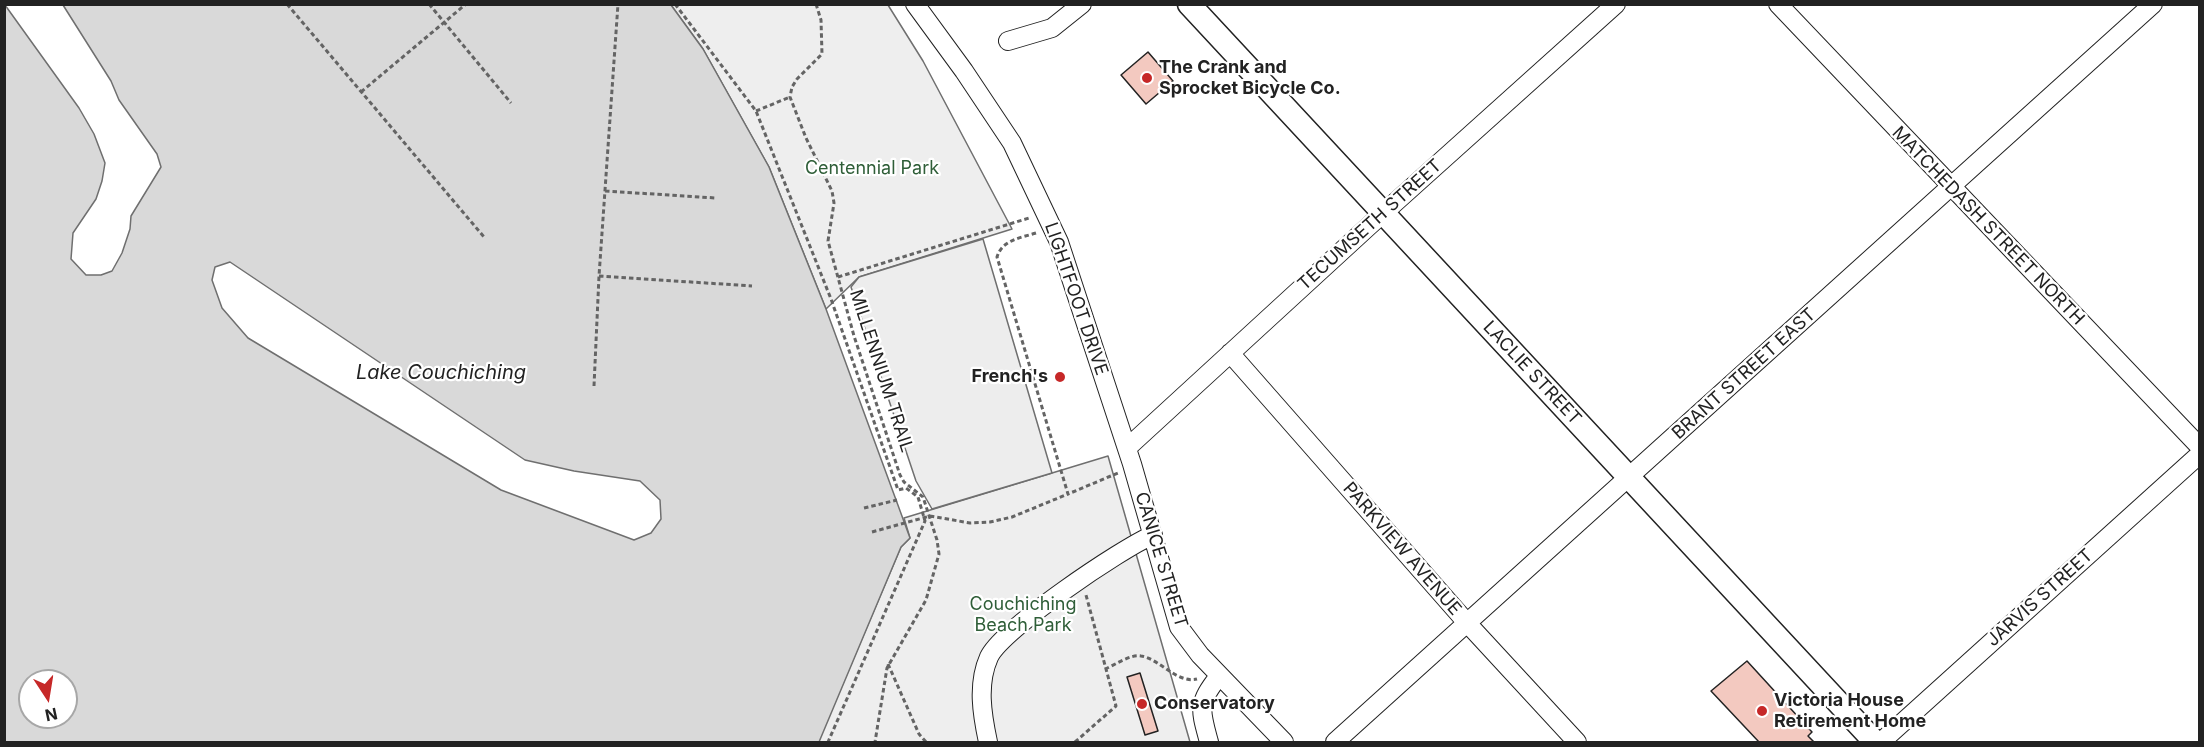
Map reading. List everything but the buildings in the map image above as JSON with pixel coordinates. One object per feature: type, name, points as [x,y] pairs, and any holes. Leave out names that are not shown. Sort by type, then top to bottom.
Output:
[{"type":"main road","name":"LACLIE STREET","points":[[1190,4],[1875,742]]},
{"type":"street","name":"LIGHTFOOT DRIVE","points":[[915,4],[964,71],[1011,144],[1045,210],[1059,242],[1127,448]]},
{"type":"street","points":[[1008,41],[1052,28],[1082,4]]},
{"type":"street","name":"TECUMSETH STREET","points":[[1127,448],[1383,212],[1616,4]]},
{"type":"street","name":"MATCHEDASH STREET NORTH","points":[[1778,4],[2199,447]]},
{"type":"street","name":"BRANT STREET EAST","points":[[1335,742],[2153,4]]},
{"type":"street","name":"PARKVIEW AVENUE","points":[[1230,353],[1468,624],[1577,742]]},
{"type":"street","name":"CANICE STREET","points":[[1127,448],[1179,627],[1212,676],[1284,742]]},
{"type":"street","name":"JARVIS STREET","points":[[1881,742],[2199,454]]},
{"type":"street","points":[[988,742],[981,696],[984,672],[990,654],[1006,635],[1030,615],[1153,535]]},
{"type":"street","points":[[1209,742],[1201,708],[1212,676]]},
{"type":"path","points":[[288,4],[484,237]]},
{"type":"path","points":[[429,4],[511,103]]},
{"type":"path","points":[[361,92],[466,4]]},
{"type":"path","points":[[594,386],[598,276],[618,4]]},
{"type":"path","points":[[675,4],[756,111],[831,299],[898,490],[906,488],[918,497],[924,517],[921,532],[828,742]]},
{"type":"path","points":[[756,111],[790,97],[792,87],[822,54],[821,20],[816,4]]},
{"type":"path","name":"MILLENNIUM TRAIL","points":[[790,97],[806,138],[832,191],[834,203],[828,241],[837,277],[900,475],[904,482],[921,495],[938,540],[937,565],[920,613],[888,664],[875,742]]},
{"type":"path","points":[[605,191],[716,198]]},
{"type":"path","points":[[837,277],[1034,216]]},
{"type":"path","points":[[1040,231],[1005,243],[1000,248],[997,257],[1068,494]]},
{"type":"path","points":[[598,276],[752,286]]},
{"type":"path","points":[[872,532],[930,516],[970,523],[990,522],[1012,517],[1122,471]]},
{"type":"path","points":[[864,508],[897,500]]},
{"type":"path","points":[[1075,742],[1116,706],[1082,580]]},
{"type":"path","points":[[1105,669],[1129,658],[1142,656],[1187,680],[1212,676]]},
{"type":"path","points":[[888,664],[924,742]]},
{"type":"green space","name":"Centennial Park","points":[[671,5],[888,5],[923,61],[1012,229],[859,277],[826,309],[769,167],[703,49]]},
{"type":"green space","name":"Couchiching Beach Park","points":[[1108,456],[1190,742],[818,742],[901,547],[910,538],[904,518]]},
{"type":"shaded area","points":[[983,239],[1052,473],[932,509],[916,481],[851,287],[859,277]]},
{"type":"water","name":"Lake Couchiching","points":[[4,5],[671,5],[703,49],[769,167],[826,309],[910,538],[901,547],[819,742],[5,742]]},
{"type":"pier","points":[[5,5],[63,5],[111,81],[119,100],[157,154],[161,167],[131,216],[130,229],[122,253],[112,271],[101,275],[86,275],[71,259],[73,233],[96,199],[102,181],[105,163],[94,134],[79,108]]},
{"type":"pier","points":[[230,262],[525,460],[574,471],[640,481],[660,500],[661,519],[651,533],[634,540],[501,490],[248,338],[222,308],[212,280],[215,267]]},
{"type":"place","name":"The Crank and Sprocket Bicycle Co.","points":[[1147,78]]},
{"type":"place","name":"French's","points":[[1060,377]]},
{"type":"place","name":"Conservatory","points":[[1142,704]]},
{"type":"place","name":"Victoria House Retirement Home","points":[[1762,711]]}]
